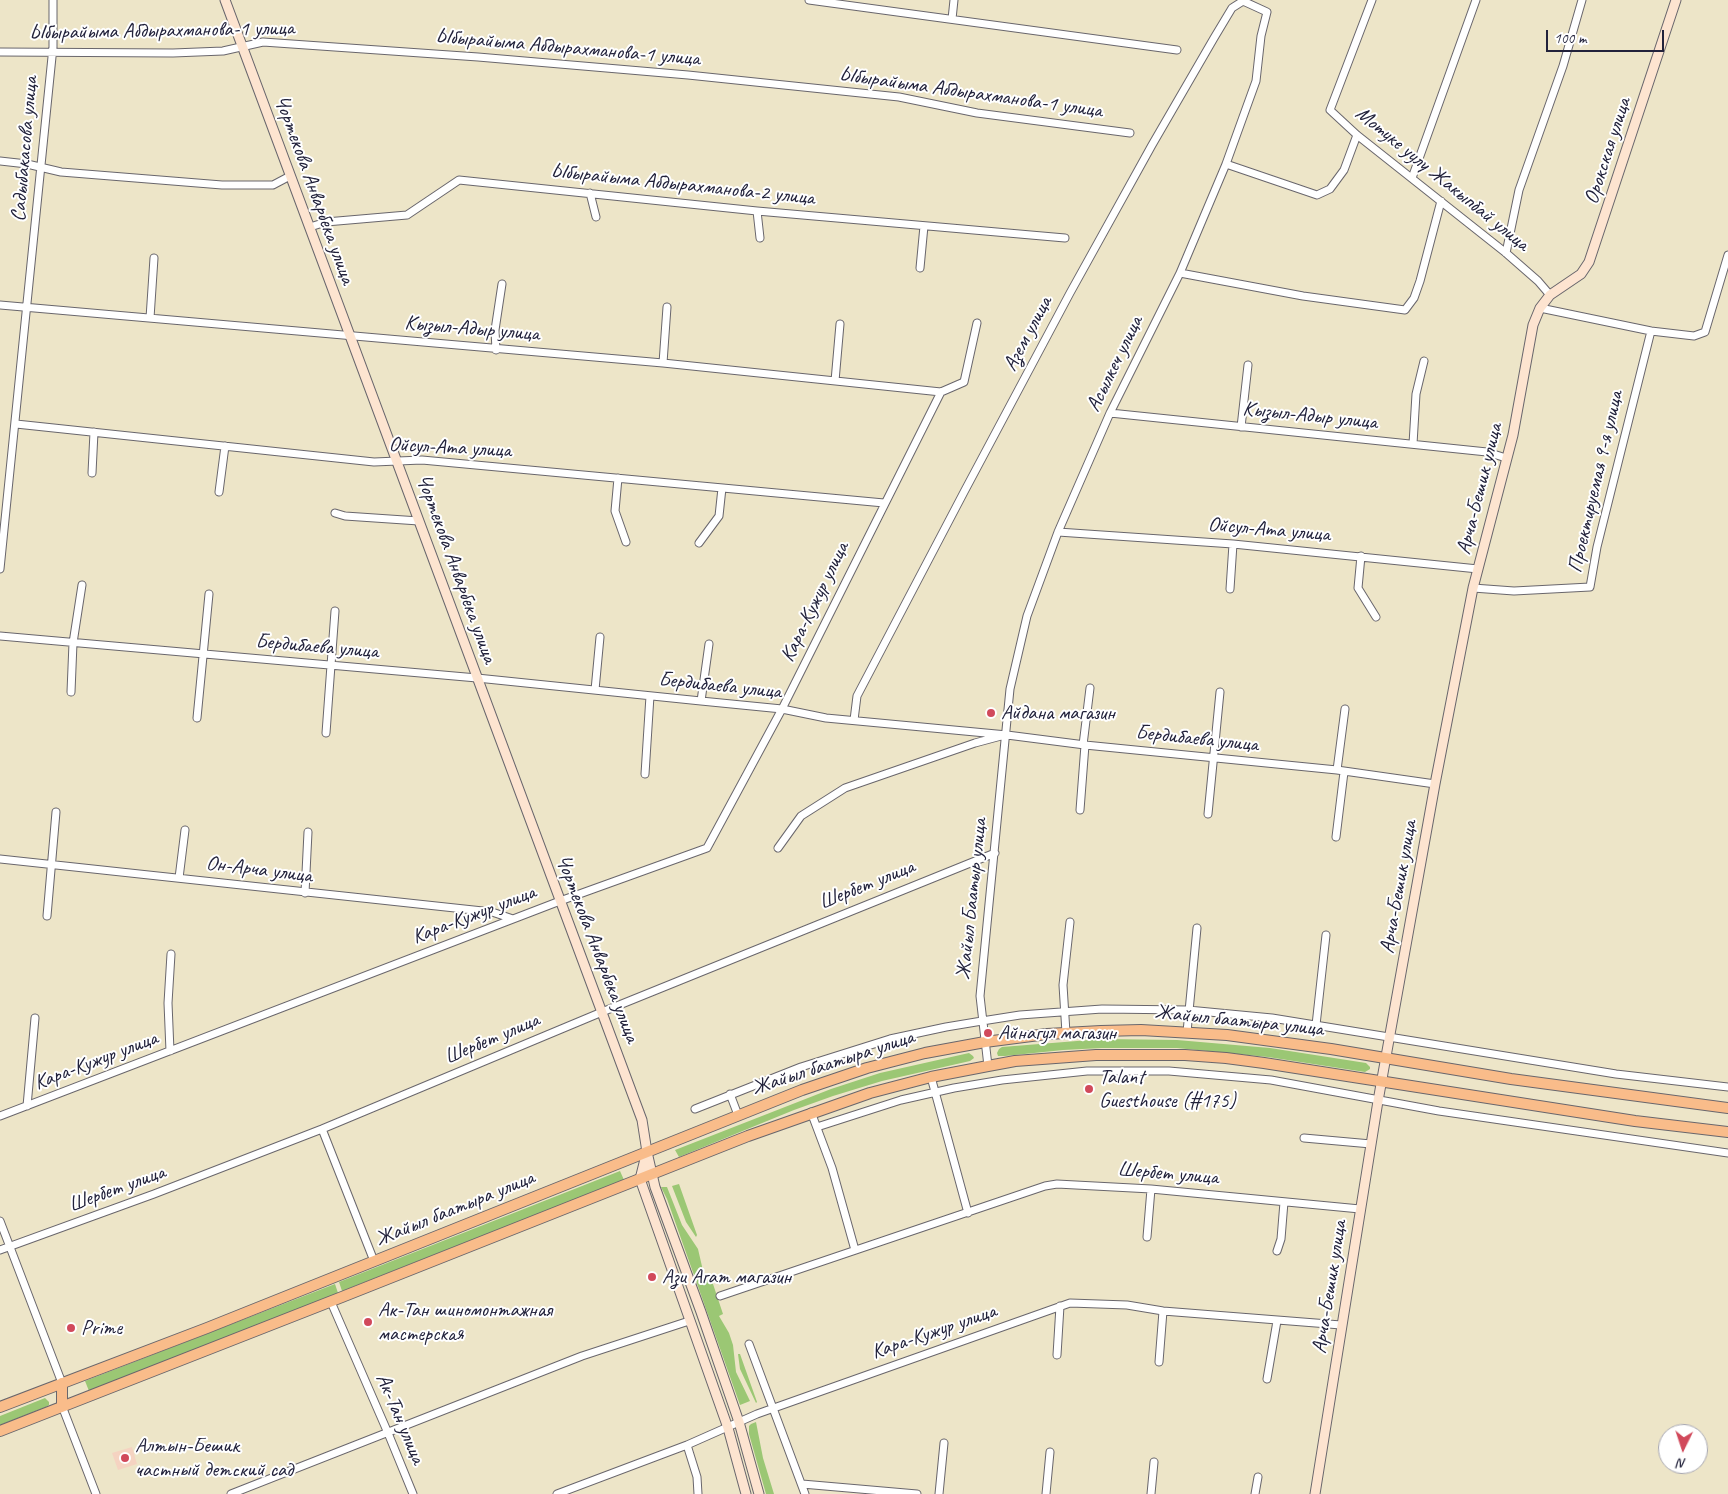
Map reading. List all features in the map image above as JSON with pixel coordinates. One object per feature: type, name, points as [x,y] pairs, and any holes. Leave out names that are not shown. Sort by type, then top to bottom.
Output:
[{"type":"main road","name":"Жайыл баатыра улица","points":[[0,1407],[374,1261],[802,1090],[867,1068],[925,1053],[985,1042],[1066,1033],[1141,1030],[1186,1032],[1268,1040],[1520,1080],[1728,1108]]},
{"type":"main road","name":"Жайыл баатыра улица","points":[[0,1431],[811,1112],[870,1093],[931,1077],[988,1066],[1024,1060],[1096,1055],[1186,1055],[1264,1063],[1635,1121],[1728,1132]]},
{"type":"main road","points":[[62,1383],[62,1406]]},
{"type":"street","name":"Садыбакасова улица","points":[[0,569],[28,308],[52,52],[52,0]]},
{"type":"street","name":"Чортекова Анварбека улица","points":[[225,0],[642,1120],[651,1175]]},
{"type":"street","points":[[809,0],[1177,50]]},
{"type":"street","points":[[952,18],[954,0]]},
{"type":"street","name":"Мотуке уулу Жакыпбай улица","points":[[1372,0],[1330,110],[1357,135],[1506,253],[1538,281],[1550,295]]},
{"type":"street","points":[[1412,178],[1476,0]]},
{"type":"street","points":[[1506,253],[1520,190],[1563,66],[1582,0]]},
{"type":"street","name":"Орокская улица","points":[[1550,295],[1581,274],[1589,262],[1676,0]]},
{"type":"street","name":"Азем улица","points":[[854,720],[858,696],[964,492],[1070,293],[1232,8],[1243,1],[1267,12]]},
{"type":"street","name":"Асылкеч улица","points":[[1006,735],[1010,689],[1027,616],[1058,532],[1110,413],[1180,273],[1226,164],[1256,81],[1261,36],[1267,12]]},
{"type":"street","name":"Ыбырайыма Абдырахманова-1 улица","points":[[0,52],[173,53],[223,51],[263,42],[478,57],[688,75],[899,97],[977,113],[1130,133]]},
{"type":"street","points":[[1226,164],[1317,195],[1330,189],[1344,170],[1357,135]]},
{"type":"street","points":[[0,161],[61,172],[222,185],[273,185],[290,176]]},
{"type":"street","name":"Ыбырайыма Абдырахманова-2 улица","points":[[310,227],[326,222],[407,215],[459,180],[757,211],[1065,238]]},
{"type":"street","points":[[590,193],[596,217]]},
{"type":"street","points":[[1180,273],[1303,296],[1404,310],[1414,298],[1420,281],[1441,202]]},
{"type":"street","points":[[757,211],[760,238]]},
{"type":"street","points":[[920,268],[924,226]]},
{"type":"street","points":[[1540,308],[1651,331],[1694,336],[1705,332],[1728,255]]},
{"type":"street","points":[[150,318],[154,258]]},
{"type":"street","points":[[496,350],[495,330],[502,284]]},
{"type":"street","name":"Арча-Бешик улица","points":[[1315,1494],[1378,1101],[1435,784],[1473,588],[1512,435],[1532,325],[1540,308],[1550,295]]},
{"type":"street","name":"Кызыл-Адыр улица","points":[[0,305],[350,335],[496,350],[663,363],[941,392]]},
{"type":"street","points":[[663,363],[667,307]]},
{"type":"street","points":[[941,392],[964,382],[977,323]]},
{"type":"street","points":[[835,381],[840,324]]},
{"type":"street","name":"Проектируемая 9-я улица","points":[[1473,588],[1514,591],[1590,586],[1597,547],[1651,331]]},
{"type":"street","points":[[1413,444],[1416,394],[1424,361]]},
{"type":"street","points":[[1241,427],[1248,365]]},
{"type":"street","name":"Кара-Кужур улица","points":[[0,1116],[560,901],[707,848],[782,709],[941,392]]},
{"type":"street","name":"Кызыл-Адыр улица","points":[[1110,413],[1487,452],[1506,458]]},
{"type":"street","name":"Ойсул-Ата улица","points":[[16,424],[374,462],[422,460],[884,503]]},
{"type":"street","points":[[92,473],[94,432]]},
{"type":"street","points":[[219,492],[225,446]]},
{"type":"street","points":[[618,478],[615,511],[626,542]]},
{"type":"street","points":[[699,543],[719,516],[722,488]]},
{"type":"street","points":[[335,513],[345,516],[419,521]]},
{"type":"street","name":"Ойсул-Ата улица","points":[[1058,532],[1233,544],[1478,569]]},
{"type":"street","points":[[1230,589],[1233,544]]},
{"type":"street","points":[[1361,556],[1358,588],[1376,617]]},
{"type":"street","points":[[71,692],[73,643],[82,585]]},
{"type":"street","points":[[197,718],[209,594]]},
{"type":"street","points":[[326,733],[335,611]]},
{"type":"street","name":"Бердибаева улица","points":[[0,636],[477,678],[782,709],[826,718],[1006,735],[1084,745],[1341,771],[1435,784]]},
{"type":"street","points":[[595,690],[600,637]]},
{"type":"street","points":[[701,701],[709,644]]},
{"type":"street","points":[[1080,810],[1090,688]]},
{"type":"street","points":[[1208,814],[1220,692]]},
{"type":"street","points":[[645,774],[650,696]]},
{"type":"street","points":[[1336,837],[1345,709]]},
{"type":"street","points":[[778,848],[801,816],[845,788],[975,743],[1006,735]]},
{"type":"street","name":"Жайыл Баатыр улица","points":[[988,1066],[980,996],[1006,735]]},
{"type":"street","points":[[46,916],[56,812]]},
{"type":"street","points":[[179,878],[185,830]]},
{"type":"street","points":[[305,893],[308,832]]},
{"type":"street","name":"Шербет улица","points":[[0,1250],[154,1194],[322,1129],[602,1012],[995,852]]},
{"type":"street","name":"Он-Арча улица","points":[[0,859],[492,912],[514,919]]},
{"type":"street","points":[[1066,1033],[1063,985],[1070,922]]},
{"type":"street","points":[[1186,1032],[1197,928]]},
{"type":"street","points":[[1316,1025],[1326,935]]},
{"type":"street","points":[[170,1051],[168,1003],[171,954]]},
{"type":"street","points":[[695,1108],[800,1067],[867,1045],[917,1033],[982,1021],[1064,1011],[1111,1009],[1188,1010],[1256,1016],[1616,1074],[1728,1087]]},
{"type":"street","points":[[27,1106],[35,1018]]},
{"type":"street","points":[[817,1127],[873,1108],[975,1084],[1028,1076],[1087,1071],[1150,1070],[1271,1080],[1439,1111],[1728,1153]]},
{"type":"street","points":[[931,1077],[968,1212]]},
{"type":"street","points":[[730,1094],[738,1114]]},
{"type":"street","points":[[811,1112],[832,1168],[855,1250]]},
{"type":"street","points":[[322,1129],[374,1261]]},
{"type":"street","points":[[1304,1138],[1371,1144]]},
{"type":"street","points":[[647,1152],[640,1179],[728,1428],[746,1494]]},
{"type":"street","points":[[651,1175],[739,1422],[760,1494]]},
{"type":"street","name":"Шербет улица","points":[[720,1296],[1045,1186],[1057,1184],[1151,1189],[1360,1209]]},
{"type":"street","points":[[1147,1237],[1151,1189]]},
{"type":"street","points":[[1277,1251],[1281,1240],[1284,1202]]},
{"type":"street","points":[[0,1220],[62,1383]]},
{"type":"street","name":"Ак-Тан улица","points":[[331,1302],[413,1494]]},
{"type":"street","name":"Кара-Кужур улица","points":[[557,1494],[687,1445],[774,1408],[1060,1306],[1077,1302],[1127,1305],[1163,1311],[1277,1321],[1341,1325]]},
{"type":"street","points":[[1057,1355],[1060,1306]]},
{"type":"street","points":[[1159,1362],[1163,1311]]},
{"type":"street","points":[[231,1494],[582,1356],[689,1321]]},
{"type":"street","points":[[1267,1378],[1277,1321]]},
{"type":"street","points":[[749,1344],[805,1494]]},
{"type":"street","points":[[62,1406],[96,1494]]},
{"type":"street","points":[[939,1494],[944,1443]]},
{"type":"street","points":[[687,1445],[697,1477],[698,1494]]},
{"type":"street","points":[[1046,1494],[1050,1452]]},
{"type":"street","points":[[1151,1494],[1154,1462]]},
{"type":"street","points":[[1255,1494],[1258,1477]]},
{"type":"street","points":[[802,1484],[917,1494]]},
{"type":"shaded area","name":"Алтын-Бешик частный детский сад","points":[[132,1447],[137,1464],[118,1470],[112,1453]]},
{"type":"green space","points":[[1102,1039],[1177,1040],[1270,1048],[1366,1063],[1370,1069],[1365,1072],[1268,1057],[1177,1048],[1102,1048],[1005,1056],[998,1056],[997,1053],[1002,1047]]},
{"type":"green space","points":[[969,1053],[974,1058],[970,1061],[882,1081],[833,1096],[679,1157],[675,1150],[831,1089],[880,1073]]},
{"type":"green space","points":[[620,1171],[624,1180],[342,1291],[339,1282]]},
{"type":"green space","points":[[679,1184],[697,1235],[696,1237],[686,1222],[672,1186]]},
{"type":"green space","points":[[661,1187],[667,1187],[682,1225],[698,1249],[704,1275],[710,1275],[723,1314],[719,1316],[729,1333],[733,1345],[736,1372],[750,1401],[740,1405],[667,1199]]},
{"type":"green space","points":[[335,1284],[338,1293],[89,1391],[85,1381]]},
{"type":"green space","points":[[738,1354],[740,1354],[756,1403],[740,1369]]},
{"type":"green space","points":[[45,1398],[49,1402],[49,1405],[46,1407],[0,1425],[0,1416]]},
{"type":"green space","points":[[756,1422],[763,1458],[774,1494],[766,1494],[749,1434],[749,1426]]},
{"type":"place","name":"Айдана магазин","points":[[991,713]]},
{"type":"place","name":"Айнагул магазин","points":[[988,1033]]},
{"type":"place","name":"Talant Guesthouse (#175)","points":[[1089,1089]]},
{"type":"place","name":"Ази Агат магазин","points":[[652,1277]]},
{"type":"place","name":"Ак-Тан шиномонтажная мастерская","points":[[368,1322]]},
{"type":"place","name":"Prime","points":[[71,1328]]},
{"type":"place","name":"Алтын-Бешик частный детский сад","points":[[125,1458]]}]
